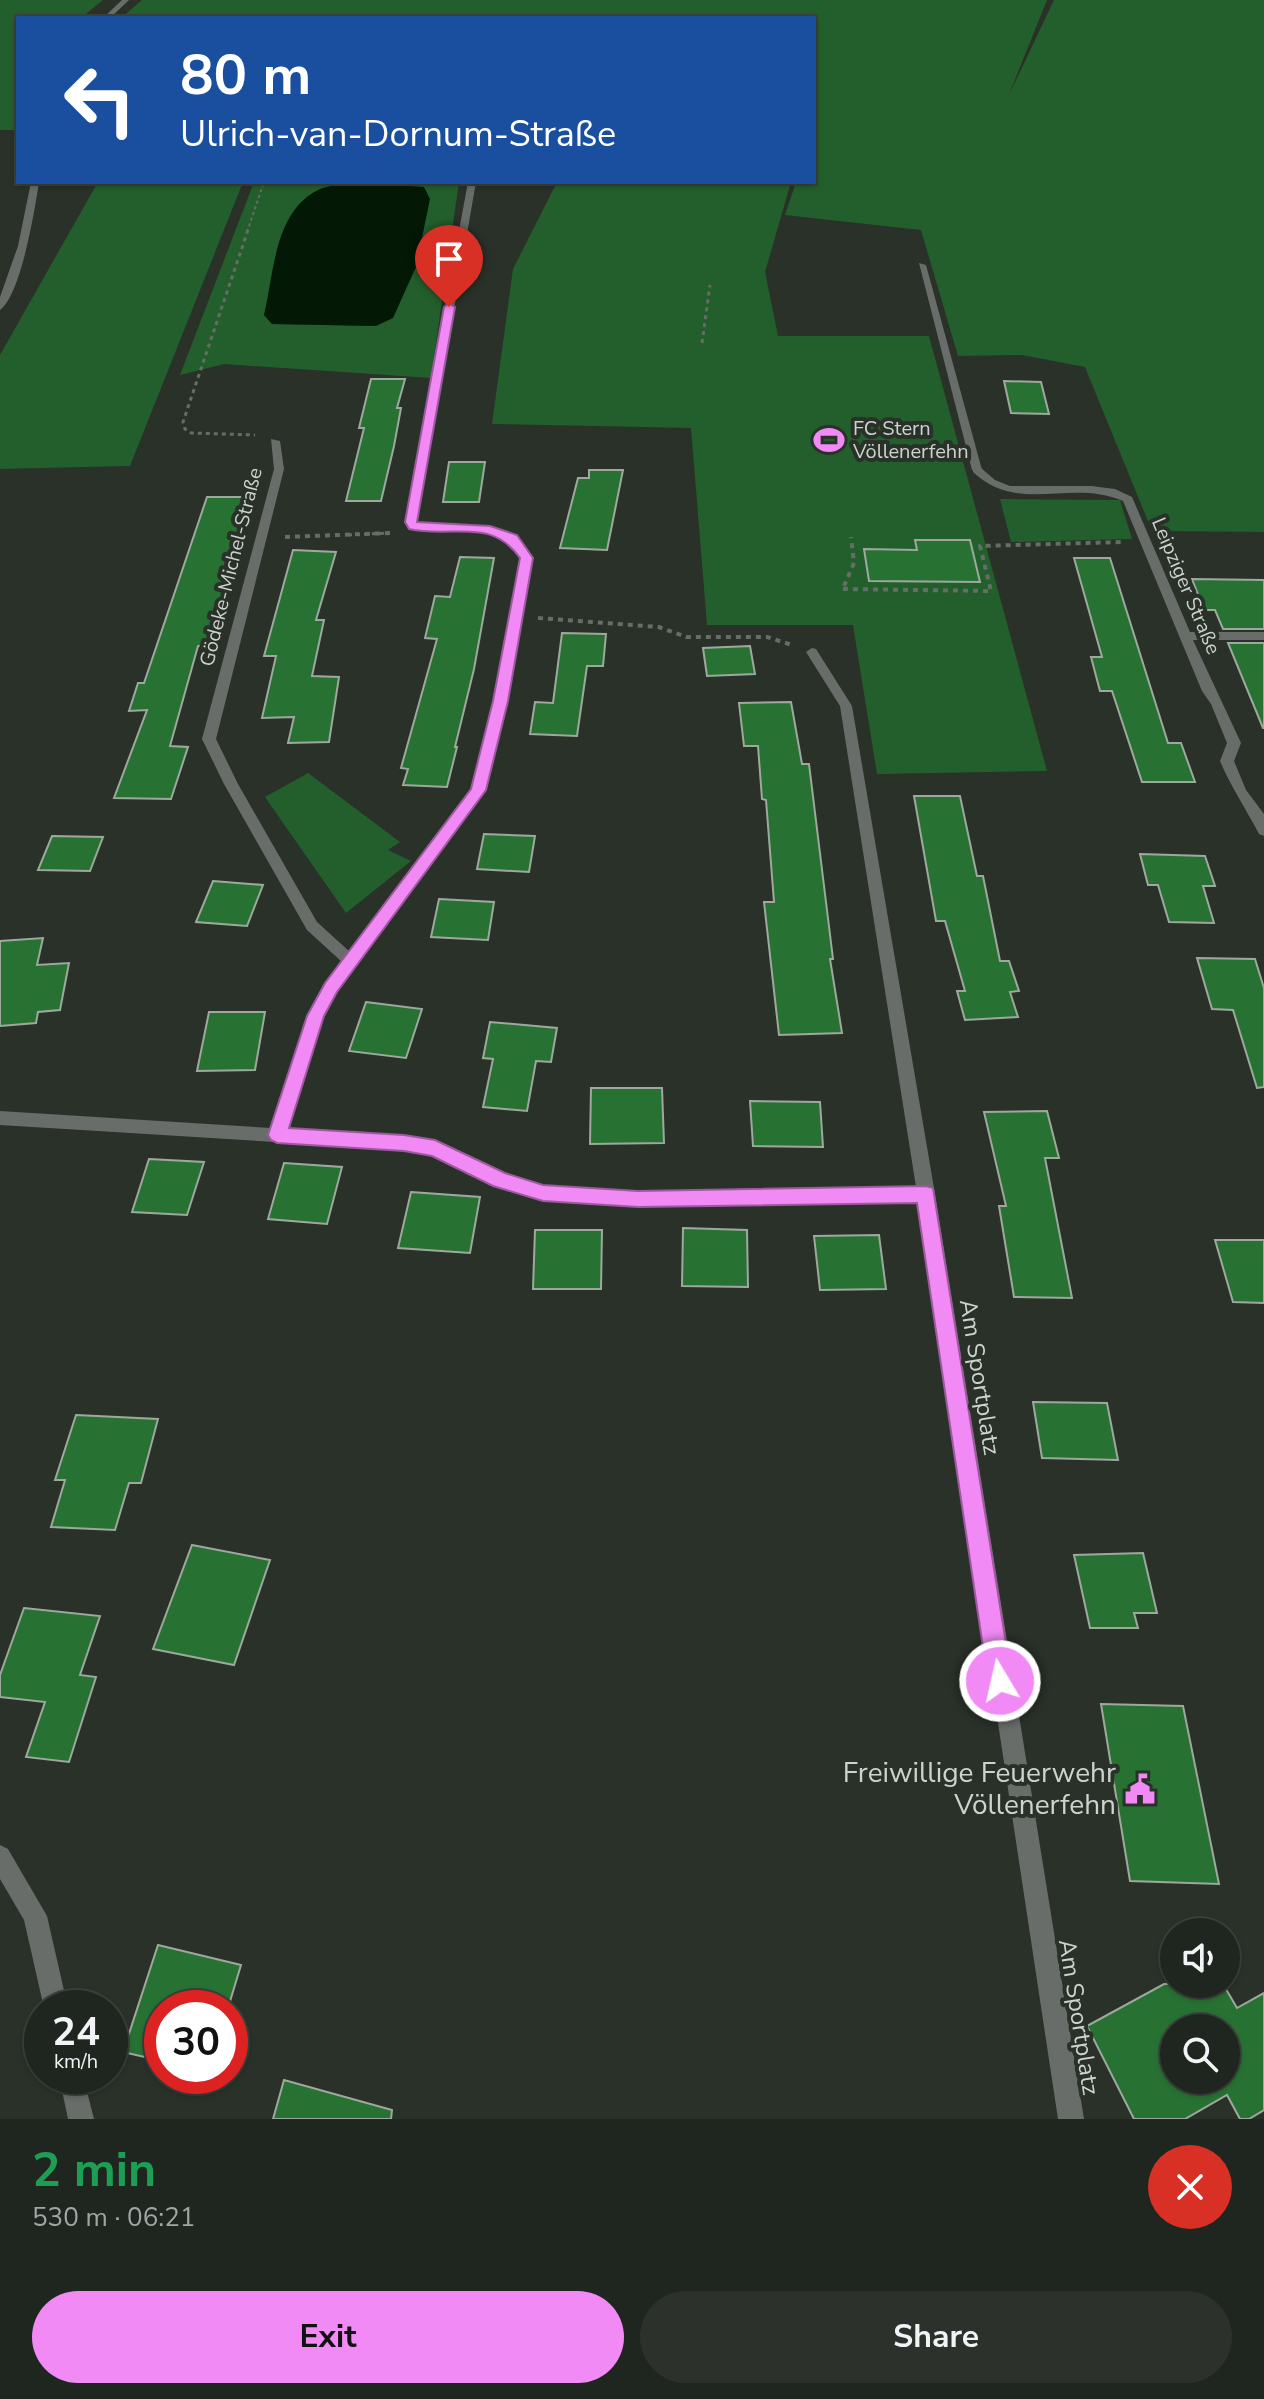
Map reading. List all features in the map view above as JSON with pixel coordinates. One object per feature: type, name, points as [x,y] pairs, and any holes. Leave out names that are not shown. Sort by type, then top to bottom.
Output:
[{"type":"street","points":[[108,16],[126,0]]},
{"type":"street","points":[[0,307],[12,279],[29,220],[35,184]]},
{"type":"street","points":[[277,1135],[316,1016],[331,988],[478,790],[501,701],[527,558],[512,538],[485,529],[414,526],[411,522],[472,184]]},
{"type":"street","name":"Leipziger Straße","points":[[922,265],[977,470],[985,481],[1011,489],[1119,492],[1128,499],[1188,636],[1208,691],[1217,703],[1234,743],[1227,761],[1240,792],[1255,809],[1264,831]]},
{"type":"street","name":"Gödeke-Michel-Straße","points":[[275,441],[279,469],[209,739],[231,784],[312,926],[351,962]]},
{"type":"street","points":[[1188,636],[1264,636]]},
{"type":"street","name":"Am Sportplatz","points":[[812,652],[846,706],[1071,2119]]},
{"type":"street","points":[[0,1118],[404,1143],[435,1148],[499,1180],[543,1193],[638,1199],[926,1194]]},
{"type":"street","points":[[0,1857],[35,1916],[52,1990]]},
{"type":"street","points":[[75,2094],[81,2119]]},
{"type":"path","name":"Gödeke-Michel-Straße","points":[[263,184],[183,422],[185,429],[191,433],[246,433],[275,441]]},
{"type":"path","points":[[702,343],[710,285]]},
{"type":"path","points":[[259,538],[401,533],[414,526]]},
{"type":"path","points":[[851,537],[854,563],[844,588],[991,591],[980,546],[1146,541]]},
{"type":"path","points":[[516,617],[659,627],[686,637],[767,637],[812,652]]},
{"type":"green space","points":[[0,0],[103,0],[83,16],[16,16],[16,130],[0,130]]},
{"type":"green space","points":[[142,0],[1047,0],[1008,97],[1054,0],[1264,0],[1264,532],[1152,531],[1085,367],[1022,355],[958,356],[921,230],[785,215],[795,184],[816,184],[816,16],[123,16]]},
{"type":"green space","points":[[97,184],[242,184],[130,466],[0,469],[0,355]]},
{"type":"green space","points":[[253,184],[354,184],[268,299],[264,315],[272,324],[376,326],[424,187],[372,184],[459,184],[431,378],[224,364],[180,375]]},
{"type":"green space","points":[[556,184],[790,184],[765,272],[778,336],[929,336],[1047,771],[877,774],[853,625],[707,625],[691,428],[492,424],[513,269]]},
{"type":"green space","points":[[1000,499],[1120,500],[1132,539],[1011,542]]},
{"type":"green space","points":[[308,773],[400,842],[388,850],[411,861],[346,913],[265,797]]},
{"type":"shaded area","points":[[372,184],[424,187],[430,199],[416,267],[393,318],[376,326],[272,324],[264,315],[284,228],[303,200],[331,186]]},
{"type":"building","points":[[371,379],[405,379],[397,408],[401,408],[394,446],[381,501],[346,501],[364,428],[359,428]]},
{"type":"building","points":[[1004,381],[1041,382],[1049,414],[1011,413]]},
{"type":"building","points":[[449,462],[485,462],[479,502],[443,502]]},
{"type":"building","points":[[589,470],[623,470],[607,550],[560,548],[578,478],[589,478]]},
{"type":"building","points":[[207,497],[247,497],[209,646],[198,646],[170,746],[188,747],[171,799],[114,798],[147,710],[129,711],[138,683],[144,683]]},
{"type":"building","points":[[915,540],[970,540],[980,582],[869,581],[864,549],[917,550]]},
{"type":"building","points":[[293,550],[336,552],[316,620],[324,620],[312,676],[339,677],[329,742],[288,743],[294,717],[262,718],[276,656],[264,656]]},
{"type":"building","points":[[460,557],[494,558],[474,669],[447,787],[403,785],[408,769],[401,768],[437,639],[425,638],[435,596],[450,597]]},
{"type":"building","points":[[1074,558],[1110,558],[1168,743],[1181,743],[1195,782],[1142,782],[1112,691],[1100,691],[1091,657],[1102,657]]},
{"type":"building","points":[[1192,579],[1264,580],[1264,629],[1223,629],[1215,610],[1204,610]]},
{"type":"building","points":[[562,633],[606,634],[603,666],[587,666],[577,736],[530,734],[535,702],[553,703]]},
{"type":"building","points":[[1228,643],[1264,643],[1264,728],[1263,728]]},
{"type":"building","points":[[750,646],[755,674],[707,676],[703,648]]},
{"type":"building","points":[[791,702],[802,764],[809,764],[833,959],[830,959],[842,1033],[779,1035],[764,902],[774,902],[766,800],[762,799],[758,746],[744,746],[739,703]]},
{"type":"building","points":[[914,796],[960,796],[977,876],[983,876],[1000,961],[1009,961],[1019,991],[1010,992],[1018,1017],[965,1020],[957,991],[965,991],[945,921],[936,921]]},
{"type":"building","points":[[484,834],[535,836],[529,872],[477,869]]},
{"type":"building","points":[[52,836],[103,837],[90,871],[38,870]]},
{"type":"building","points":[[1140,854],[1205,856],[1215,886],[1203,886],[1214,923],[1169,922],[1158,885],[1148,885]]},
{"type":"building","points":[[213,881],[263,885],[247,926],[196,922]]},
{"type":"building","points":[[439,899],[494,902],[488,940],[431,937]]},
{"type":"building","points":[[43,938],[37,965],[69,963],[60,1010],[38,1012],[36,1023],[0,1026],[0,941]]},
{"type":"building","points":[[1197,958],[1255,959],[1264,988],[1264,1087],[1257,1088],[1233,1010],[1212,1009]]},
{"type":"building","points":[[366,1002],[422,1009],[406,1058],[349,1051]]},
{"type":"building","points":[[209,1012],[265,1012],[255,1070],[197,1071]]},
{"type":"building","points":[[490,1022],[557,1028],[551,1062],[536,1061],[527,1111],[483,1107],[493,1059],[483,1058]]},
{"type":"building","points":[[591,1088],[662,1088],[664,1143],[590,1144]]},
{"type":"building","points":[[750,1101],[820,1102],[823,1147],[753,1146]]},
{"type":"building","points":[[1047,1111],[1059,1158],[1045,1158],[1072,1298],[1014,1297],[999,1206],[1006,1206],[984,1112]]},
{"type":"building","points":[[149,1159],[204,1162],[187,1215],[132,1212]]},
{"type":"building","points":[[284,1163],[342,1167],[327,1224],[268,1219]]},
{"type":"building","points":[[411,1192],[480,1197],[470,1253],[398,1248]]},
{"type":"building","points":[[683,1228],[747,1230],[748,1287],[682,1286]]},
{"type":"building","points":[[535,1230],[602,1230],[601,1289],[533,1289]]},
{"type":"building","points":[[879,1235],[886,1289],[820,1290],[814,1236]]},
{"type":"building","points":[[1215,1240],[1264,1240],[1264,1303],[1233,1302]]},
{"type":"building","points":[[1033,1402],[1107,1403],[1118,1460],[1042,1458]]},
{"type":"building","points":[[76,1415],[158,1419],[141,1483],[129,1483],[115,1530],[51,1527],[65,1480],[55,1480]]},
{"type":"building","points":[[192,1545],[270,1560],[234,1665],[153,1649]]},
{"type":"building","points":[[1143,1553],[1157,1613],[1134,1613],[1138,1628],[1090,1628],[1074,1555]]},
{"type":"building","points":[[24,1608],[100,1616],[80,1675],[96,1677],[69,1762],[26,1757],[45,1702],[0,1697],[0,1675]]},
{"type":"building","points":[[1101,1704],[1183,1706],[1219,1884],[1130,1881]]},
{"type":"building","points":[[158,1945],[241,1965],[233,1990],[144,1990],[144,2057],[128,2053],[128,2037]]},
{"type":"building","points":[[1160,1986],[1160,1998],[1231,1998],[1237,2008],[1264,1993],[1264,2110],[1249,2119],[1240,2119],[1227,2095],[1185,2119],[1134,2119],[1087,2026]]},
{"type":"building","points":[[284,2080],[392,2110],[391,2119],[273,2119]]},
{"type":"place","name":"FC Stern Völlenerfehn","points":[[829,440]]},
{"type":"place","name":"Freiwillige Feuerwehr Völlenerfehn","points":[[1140,1789]]},
{"type":"route","points":[[449,307],[411,522],[422,528],[485,529],[512,538],[527,558],[501,701],[478,790],[331,988],[316,1016],[277,1135],[404,1143],[435,1148],[499,1180],[543,1193],[638,1199],[926,1194],[1000,1681]]}]
